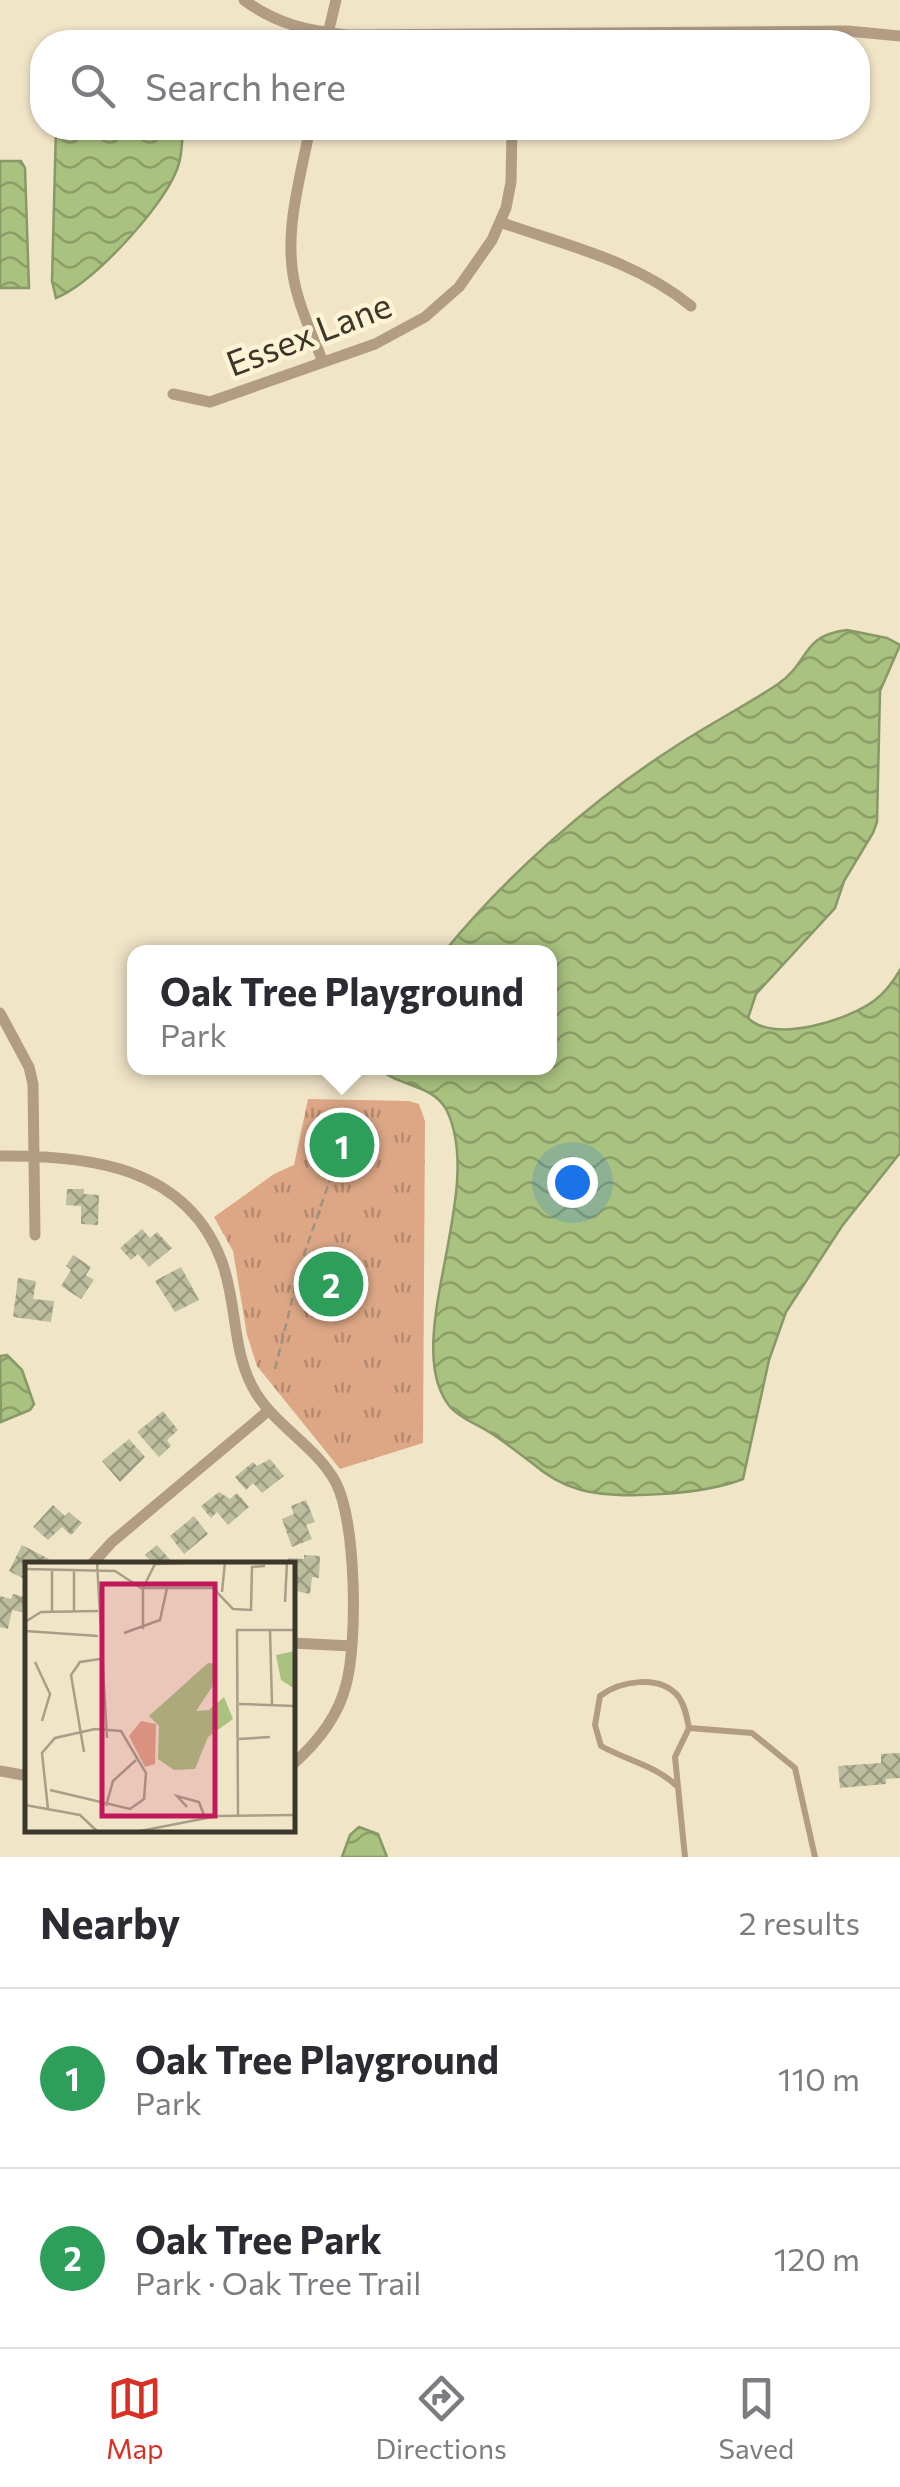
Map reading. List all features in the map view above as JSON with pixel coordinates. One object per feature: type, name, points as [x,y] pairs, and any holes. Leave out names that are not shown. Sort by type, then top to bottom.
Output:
[{"type":"street","points":[[244,0],[264,15],[303,30]]},
{"type":"street","points":[[329,30],[336,0]]},
{"type":"street","points":[[870,33],[900,36]]},
{"type":"street","points":[[308,140],[294,208],[290,254],[296,290],[323,362]]},
{"type":"street","name":"Essex Lane","points":[[173,394],[210,402],[400,333],[425,317],[459,287],[500,222],[511,182],[512,140]]},
{"type":"street","points":[[500,222],[606,257],[649,276],[690,306]]},
{"type":"street","points":[[0,1013],[29,1068],[32,1084],[35,1235]]},
{"type":"street","points":[[0,1156],[83,1159],[120,1167],[150,1178],[181,1201],[222,1260],[237,1349],[252,1386],[268,1411],[335,1480],[348,1513],[352,1646],[346,1684],[332,1719],[295,1762]]},
{"type":"street","points":[[94,1562],[112,1542],[268,1411]]},
{"type":"street","points":[[295,1643],[352,1646]]},
{"type":"street","points":[[0,1771],[25,1775]]},
{"type":"lane","points":[[678,1786],[651,1766],[601,1746],[596,1725],[600,1696],[622,1684],[659,1685],[677,1694],[689,1728],[675,1756],[678,1786],[685,1857]]},
{"type":"lane","points":[[689,1728],[752,1733],[795,1768],[815,1857]]},
{"type":"path","points":[[275,1369],[302,1260],[330,1176]]},
{"type":"green space","points":[[308,1099],[409,1101],[419,1104],[425,1121],[423,1443],[340,1469],[257,1366],[247,1335],[233,1251],[214,1217],[274,1174],[294,1165]]},
{"type":"water","points":[[56,140],[182,140],[177,169],[167,189],[123,244],[88,278],[56,298],[52,281]]},
{"type":"water","points":[[0,161],[21,161],[25,168],[29,288],[0,288]]},
{"type":"water","points":[[847,630],[887,638],[900,645],[880,691],[877,822],[844,881],[835,908],[756,994],[748,1018],[775,1029],[830,1021],[875,1000],[900,970],[900,1153],[842,1226],[786,1312],[769,1360],[743,1479],[707,1489],[661,1494],[615,1495],[571,1487],[455,1412],[437,1381],[433,1347],[457,1184],[456,1145],[441,1102],[389,1075],[557,1075],[557,945],[450,945],[522,868],[580,816],[673,748],[778,684],[813,644]]},
{"type":"water","points":[[7,1355],[22,1370],[34,1404],[30,1410],[1,1422],[0,1356]]},
{"type":"water","points":[[359,1827],[378,1834],[387,1857],[342,1857],[350,1835]]},
{"type":"building","points":[[67,1189],[84,1189],[84,1194],[99,1195],[98,1225],[81,1224],[81,1206],[66,1205]]},
{"type":"building","points":[[142,1229],[150,1238],[157,1232],[172,1248],[149,1267],[138,1254],[131,1260],[120,1248]]},
{"type":"building","points":[[73,1255],[91,1267],[86,1275],[94,1280],[81,1299],[61,1286],[71,1270],[66,1266]]},
{"type":"building","points":[[181,1267],[199,1300],[175,1312],[155,1281]]},
{"type":"building","points":[[18,1278],[36,1281],[33,1299],[54,1301],[51,1322],[13,1317]]},
{"type":"building","points":[[163,1411],[178,1430],[167,1440],[171,1446],[159,1457],[137,1432]]},
{"type":"building","points":[[129,1439],[145,1457],[120,1482],[102,1461]]},
{"type":"building","points":[[270,1459],[284,1476],[262,1493],[253,1483],[246,1490],[235,1477],[253,1462],[257,1466]]},
{"type":"building","points":[[219,1492],[230,1499],[237,1493],[249,1507],[228,1525],[217,1512],[211,1518],[201,1506]]},
{"type":"building","points":[[306,1500],[315,1522],[306,1525],[312,1539],[292,1547],[282,1519],[294,1514],[291,1506]]},
{"type":"building","points":[[53,1505],[65,1516],[69,1512],[82,1523],[71,1535],[62,1527],[48,1540],[33,1527]]},
{"type":"building","points":[[194,1516],[208,1534],[184,1554],[170,1536]]},
{"type":"building","points":[[22,1545],[49,1559],[25,1562],[25,1579],[9,1571]]},
{"type":"building","points":[[157,1545],[172,1562],[151,1562],[145,1555]]},
{"type":"building","points":[[304,1555],[320,1556],[319,1578],[312,1577],[310,1594],[295,1591],[295,1562],[288,1562],[288,1558],[304,1559]]},
{"type":"building","points":[[13,1594],[25,1597],[25,1613],[12,1610],[8,1629],[0,1627],[0,1596],[11,1599]]},
{"type":"building","points":[[900,1753],[900,1778],[886,1779],[886,1784],[840,1788],[838,1766],[881,1763],[881,1754]]},
{"type":"place","name":"Oak Tree Playground","points":[[342,1145]]},
{"type":"place","name":"Oak Tree Park","points":[[331,1284]]}]
